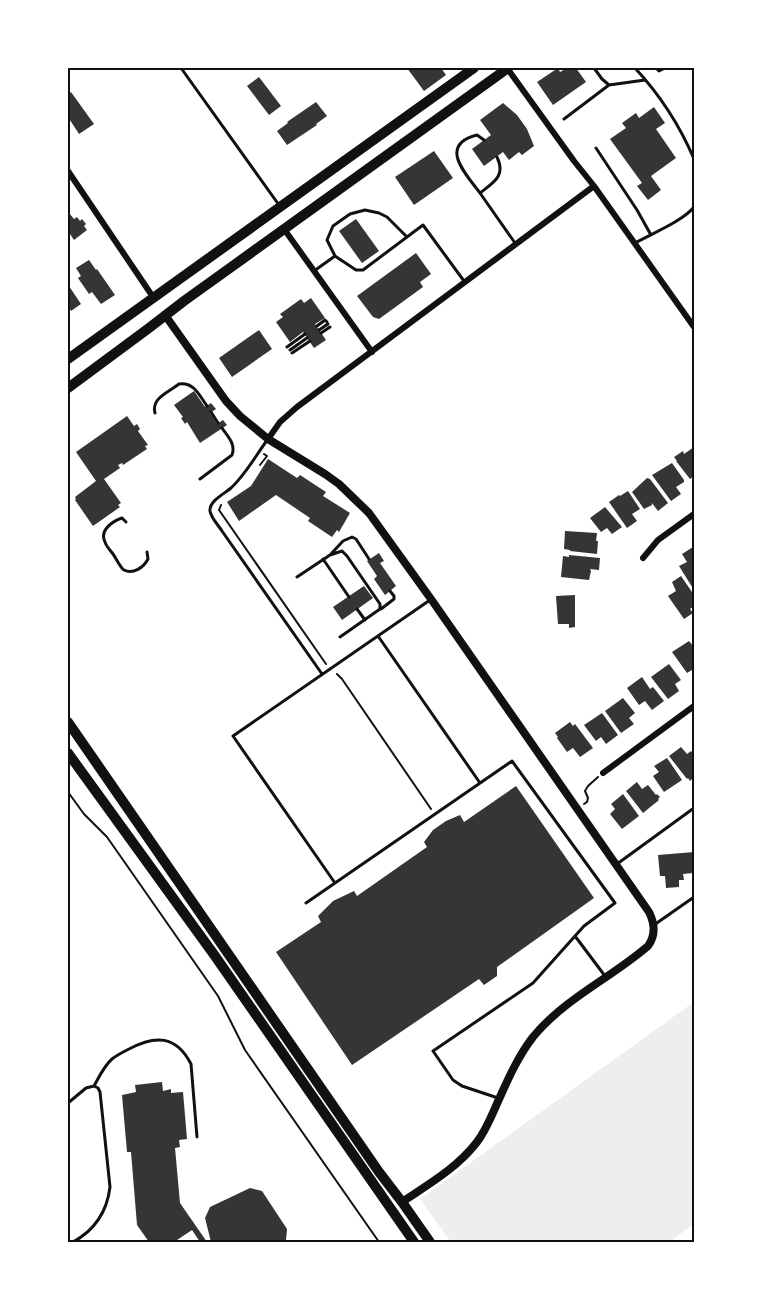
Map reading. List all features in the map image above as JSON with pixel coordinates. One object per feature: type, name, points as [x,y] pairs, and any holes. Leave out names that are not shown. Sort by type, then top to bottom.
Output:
[{"type":"main road","points":[[68,359],[474,68]]},
{"type":"main road","points":[[68,388],[165,315],[507,68]]},
{"type":"main road","points":[[68,722],[430,1242]]},
{"type":"main road","points":[[68,753],[215,956],[414,1242]]},
{"type":"street","points":[[507,68],[694,327]]},
{"type":"street","points":[[68,171],[153,297]]},
{"type":"street","points":[[268,439],[280,422],[297,407],[594,186]]},
{"type":"street","points":[[284,229],[372,352]]},
{"type":"street","points":[[165,315],[226,401],[240,416],[268,439],[325,474],[354,497],[375,521],[649,912],[654,926],[654,934],[648,946],[562,1010],[532,1038],[509,1077],[490,1119],[477,1141],[461,1160],[402,1202]]},
{"type":"street","points":[[643,558],[658,540],[694,514]]},
{"type":"street","points":[[603,773],[694,706]]},
{"type":"lane","points":[[181,68],[280,207]]},
{"type":"lane","points":[[594,68],[609,85]]},
{"type":"lane","points":[[635,68],[668,110],[694,159]]},
{"type":"lane","points":[[656,68],[659,71],[664,68]]},
{"type":"lane","points":[[564,119],[609,85],[645,80]]},
{"type":"lane","points":[[484,140],[477,135],[467,138],[457,146],[455,154],[463,170],[516,245]]},
{"type":"lane","points":[[596,148],[651,234]]},
{"type":"lane","points":[[480,193],[498,178],[501,169],[496,157]]},
{"type":"lane","points":[[635,243],[692,211],[694,207]]},
{"type":"lane","points":[[407,237],[387,217],[365,210],[350,214],[333,226],[327,240],[335,256],[356,270],[363,270],[407,237],[423,225],[465,282]]},
{"type":"lane","points":[[314,271],[335,256]]},
{"type":"lane","points":[[325,320],[328,324],[319,330],[325,320]]},
{"type":"lane","points":[[305,334],[290,350],[309,340]]},
{"type":"lane","points":[[155,413],[153,406],[156,401],[179,384],[184,383],[192,386],[207,406]]},
{"type":"lane","points":[[211,412],[218,423]]},
{"type":"lane","points":[[200,479],[229,458],[233,451],[232,442],[222,428]]},
{"type":"lane","points":[[268,439],[237,482],[212,504],[210,511],[322,674]]},
{"type":"lane","points":[[126,522],[119,518],[106,529],[104,539],[110,551],[124,570],[132,571],[146,563],[147,552]]},
{"type":"lane","points":[[330,555],[343,541],[352,537],[356,539],[369,559]]},
{"type":"lane","points":[[297,577],[323,559],[342,551],[380,604],[381,609],[378,612]]},
{"type":"lane","points":[[323,559],[349,597]]},
{"type":"lane","points":[[340,637],[394,599],[390,591]]},
{"type":"lane","points":[[335,883],[233,736],[431,599]]},
{"type":"lane","points":[[357,609],[365,620]]},
{"type":"lane","points":[[378,636],[480,783]]},
{"type":"lane","points":[[306,903],[512,761],[615,903],[584,926],[533,983],[433,1052],[453,1080],[462,1086],[499,1098]]},
{"type":"lane","points":[[616,865],[694,808]]},
{"type":"lane","points":[[654,926],[694,897]]},
{"type":"lane","points":[[574,936],[606,977]]},
{"type":"lane","points":[[94,1086],[114,1057],[142,1042],[154,1039],[166,1040],[177,1045],[186,1053],[191,1064],[197,1137]]},
{"type":"lane","points":[[68,1103],[86,1088],[90,1086],[98,1088],[110,1187],[106,1205],[98,1221],[87,1234],[73,1242]]},
{"type":"path","points":[[257,469],[267,456],[259,451]]},
{"type":"path","points":[[222,503],[219,510],[324,661],[342,679],[434,814]]},
{"type":"path","points":[[577,809],[587,802],[585,791],[588,786],[603,773]]},
{"type":"path","points":[[68,792],[107,837],[198,967],[225,1009],[245,1050],[379,1242]]},
{"type":"shaded area","points":[[694,1002],[694,1224],[669,1242],[451,1242],[420,1199]]},
{"type":"building","points":[[407,68],[441,68],[446,75],[424,91]]},
{"type":"building","points":[[558,68],[560,72],[567,68],[576,68],[586,82],[553,105],[537,82]]},
{"type":"building","points":[[259,77],[281,106],[269,115],[247,86]]},
{"type":"building","points":[[71,92],[94,124],[79,134],[68,117],[68,95]]},
{"type":"building","points":[[316,102],[327,116],[287,145],[277,131]]},
{"type":"building","points":[[503,103],[517,115],[527,129],[534,146],[522,155],[519,152],[509,160],[503,152],[484,166],[472,149],[491,135],[480,120]]},
{"type":"building","points":[[654,107],[665,123],[656,129],[676,158],[651,176],[661,190],[648,200],[637,186],[642,183],[610,139],[626,128],[622,123],[636,113],[639,118]]},
{"type":"building","points":[[434,151],[453,178],[414,205],[395,177]]},
{"type":"building","points":[[69,213],[74,219],[77,217],[80,221],[82,219],[86,224],[84,226],[87,230],[74,240],[68,231]]},
{"type":"building","points":[[356,219],[379,251],[362,263],[339,231]]},
{"type":"building","points":[[416,253],[431,274],[420,282],[423,287],[379,319],[373,317],[357,296]]},
{"type":"building","points":[[89,260],[115,295],[101,304],[92,292],[89,294],[78,278],[81,276],[76,268]]},
{"type":"building","points":[[69,286],[81,304],[71,311],[70,309],[68,311]]},
{"type":"building","points":[[311,298],[325,318],[315,324],[326,340],[314,348],[303,332],[290,342],[276,322],[283,317],[280,314],[301,299],[304,303]]},
{"type":"building","points":[[259,330],[272,349],[232,377],[219,358]]},
{"type":"building","points":[[194,391],[205,407],[211,403],[216,409],[210,413],[217,424],[223,420],[227,425],[200,443],[174,405]]},
{"type":"building","points":[[127,416],[134,426],[137,424],[140,429],[138,431],[148,445],[145,446],[147,449],[123,465],[122,463],[118,465],[120,468],[104,479],[121,503],[118,505],[120,507],[93,526],[75,497],[96,481],[76,452]]},
{"type":"building","points":[[694,447],[694,476],[690,479],[674,457]]},
{"type":"building","points":[[268,459],[297,478],[300,475],[326,492],[323,496],[350,513],[339,532],[337,530],[332,537],[308,521],[310,518],[276,495],[239,521],[227,502],[251,486]]},
{"type":"building","points":[[672,463],[684,482],[676,487],[681,494],[671,501],[652,475]]},
{"type":"building","points":[[647,478],[668,503],[658,511],[652,503],[644,509],[632,492]]},
{"type":"building","points":[[628,491],[640,509],[632,514],[637,521],[627,528],[609,502]]},
{"type":"building","points":[[605,507],[622,527],[612,534],[607,528],[601,532],[590,518]]},
{"type":"building","points":[[565,531],[597,533],[597,554],[564,549]]},
{"type":"building","points":[[693,547],[694,590],[679,566],[687,562],[682,554]]},
{"type":"building","points":[[379,553],[384,561],[380,563],[396,586],[385,595],[374,579],[377,576],[367,561]]},
{"type":"building","points":[[569,555],[600,558],[599,570],[590,569],[589,580],[561,577],[563,556],[569,557]]},
{"type":"building","points":[[681,576],[694,595],[694,606],[690,609],[693,613],[684,619],[668,596],[676,591],[672,582]]},
{"type":"building","points":[[364,586],[373,598],[342,620],[333,607]]},
{"type":"building","points":[[575,595],[575,627],[569,628],[569,624],[558,624],[556,596]]},
{"type":"building","points":[[689,641],[694,647],[694,674],[692,670],[687,673],[672,652]]},
{"type":"building","points":[[669,664],[681,680],[675,684],[679,691],[668,699],[651,677]]},
{"type":"building","points":[[642,677],[650,689],[653,687],[664,701],[652,710],[645,701],[639,705],[627,688]]},
{"type":"building","points":[[623,698],[635,713],[629,718],[634,724],[621,733],[605,711]]},
{"type":"building","points":[[602,713],[618,735],[606,744],[601,737],[596,741],[584,725]]},
{"type":"building","points":[[570,722],[573,726],[575,724],[593,748],[580,757],[573,748],[567,752],[555,733]]},
{"type":"building","points":[[681,747],[687,754],[694,752],[694,777],[690,781],[669,756]]},
{"type":"building","points":[[667,758],[682,780],[664,792],[653,776],[659,772],[654,766]]},
{"type":"building","points":[[637,782],[642,789],[648,785],[660,797],[643,813],[626,791]]},
{"type":"building","points":[[516,786],[594,898],[497,967],[497,976],[484,985],[479,979],[352,1065],[276,952],[321,922],[318,916],[333,901],[354,891],[357,896],[427,847],[424,842],[433,830],[446,821],[460,815],[464,822]]},
{"type":"building","points":[[623,794],[639,816],[622,829],[610,814],[615,809],[611,804]]},
{"type":"building","points":[[694,852],[693,873],[683,874],[684,880],[679,880],[679,887],[666,888],[665,876],[660,876],[658,855]]},
{"type":"building","points":[[162,1082],[163,1091],[171,1089],[171,1093],[183,1092],[187,1139],[179,1140],[180,1147],[175,1148],[180,1203],[207,1242],[200,1242],[192,1230],[174,1242],[149,1242],[137,1225],[131,1152],[127,1152],[122,1095],[136,1092],[135,1085]]},
{"type":"building","points":[[250,1188],[262,1191],[287,1229],[286,1240],[284,1242],[211,1242],[205,1218],[210,1207]]}]
